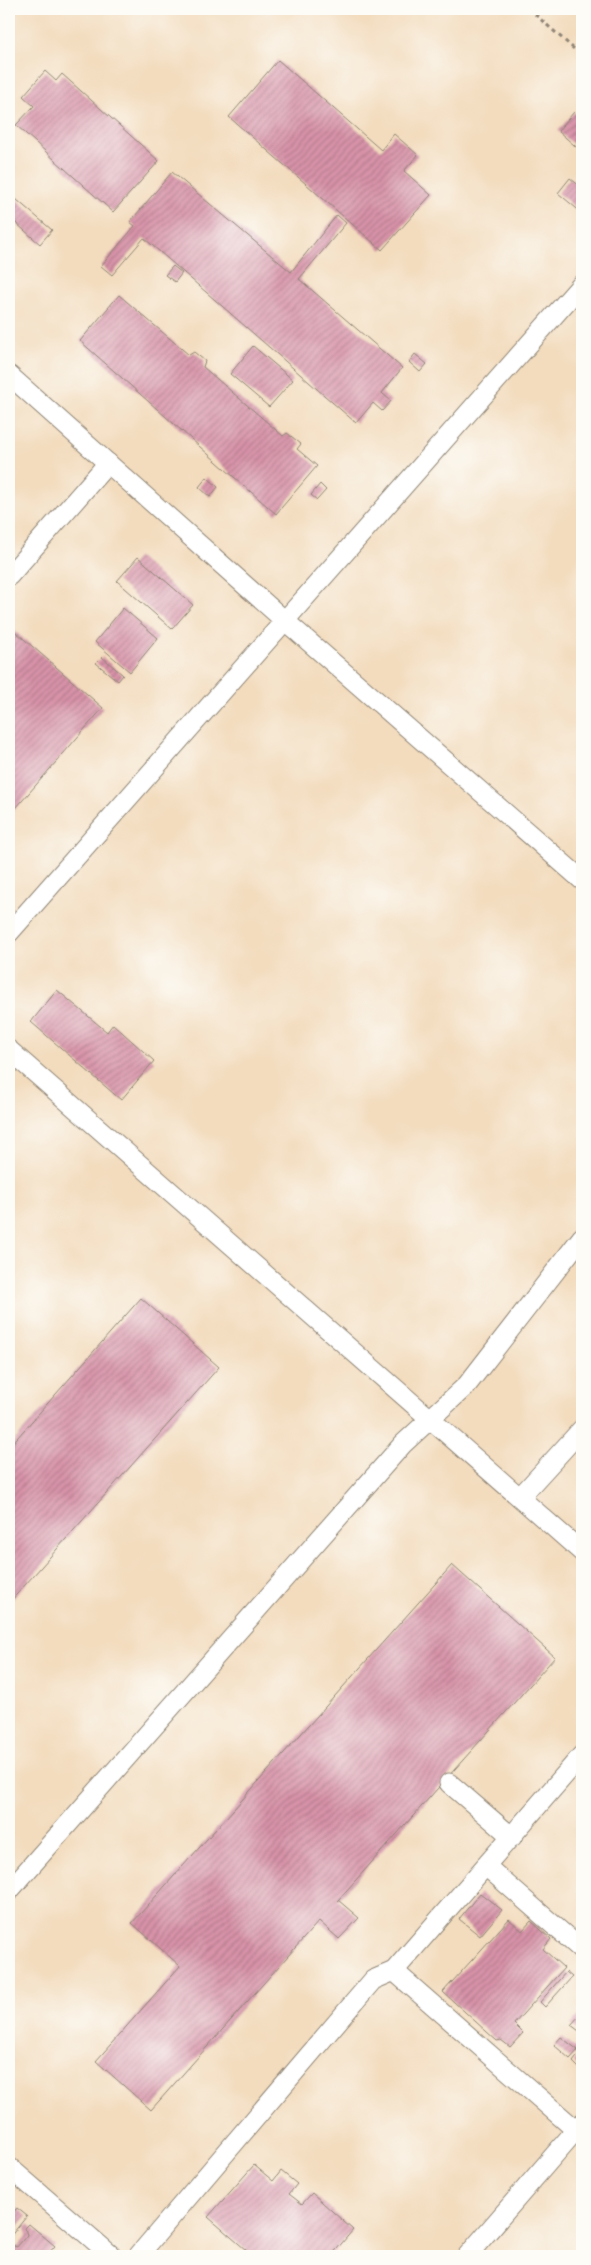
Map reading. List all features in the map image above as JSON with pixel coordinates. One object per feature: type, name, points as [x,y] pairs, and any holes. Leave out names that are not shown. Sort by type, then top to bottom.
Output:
[{"type":"lane","points":[[9,933],[582,284]]},
{"type":"lane","points":[[9,375],[284,620],[582,880]]},
{"type":"lane","points":[[9,576],[108,463]]},
{"type":"lane","points":[[9,1050],[432,1418],[582,1552]]},
{"type":"lane","points":[[9,1892],[396,1452],[467,1385],[582,1237]]},
{"type":"lane","points":[[520,1497],[582,1429]]},
{"type":"lane","points":[[138,2256],[373,1980],[394,1971],[487,1867],[582,1755]]},
{"type":"lane","points":[[449,1783],[512,1837]]},
{"type":"lane","points":[[487,1867],[582,1950]]},
{"type":"lane","points":[[394,1971],[579,2127],[467,2256]]},
{"type":"lane","points":[[9,2169],[112,2256]]},
{"type":"path","points":[[529,9],[582,56]]},
{"type":"building","points":[[278,60],[381,150],[394,134],[418,155],[404,171],[431,195],[382,250],[229,117]]},
{"type":"building","points":[[45,71],[56,81],[62,74],[159,161],[113,212],[16,125],[34,106],[23,96]]},
{"type":"building","points":[[582,110],[582,152],[558,131],[574,112],[578,116]]},
{"type":"building","points":[[172,172],[291,272],[337,215],[346,223],[299,279],[402,368],[382,393],[391,401],[382,411],[373,403],[356,423],[144,238],[112,275],[101,266],[135,226],[130,222]]},
{"type":"building","points":[[570,178],[582,188],[582,213],[558,193]]},
{"type":"building","points":[[10,194],[52,230],[40,244],[9,217]]},
{"type":"building","points":[[173,266],[182,273],[175,282],[165,275]]},
{"type":"building","points":[[119,295],[189,355],[194,352],[205,361],[203,367],[283,436],[287,433],[301,444],[297,449],[317,466],[276,514],[80,341]]},
{"type":"building","points":[[253,346],[293,380],[269,407],[230,374]]},
{"type":"building","points":[[415,354],[427,364],[420,372],[409,362]]},
{"type":"building","points":[[207,477],[218,487],[210,497],[199,487]]},
{"type":"building","points":[[320,484],[326,490],[317,500],[311,495]]},
{"type":"building","points":[[138,557],[193,605],[172,629],[117,581]]},
{"type":"building","points":[[123,608],[158,638],[130,672],[95,642]]},
{"type":"building","points":[[9,626],[103,708],[9,816]]},
{"type":"building","points":[[102,657],[123,675],[118,681],[96,663]]},
{"type":"building","points":[[57,990],[107,1032],[113,1024],[154,1061],[121,1100],[31,1022]]},
{"type":"building","points":[[141,1298],[219,1367],[9,1603],[9,1447]]},
{"type":"building","points":[[452,1565],[555,1657],[338,1900],[359,1918],[339,1939],[319,1921],[151,2110],[96,2061],[180,1966],[132,1923]]},
{"type":"building","points":[[480,1893],[502,1910],[480,1936],[459,1919]]},
{"type":"building","points":[[509,1919],[522,1931],[531,1921],[551,1939],[543,1949],[564,1968],[514,2024],[523,2033],[510,2047],[501,2040],[497,2041],[443,1992]]},
{"type":"building","points":[[566,1972],[572,1977],[545,2007],[540,2002]]},
{"type":"building","points":[[579,2016],[582,2018],[582,2033],[571,2025]]},
{"type":"building","points":[[561,2037],[578,2050],[570,2059],[554,2045]]},
{"type":"building","points":[[579,2054],[582,2056],[582,2071],[573,2062]]},
{"type":"building","points":[[254,2165],[273,2181],[281,2171],[297,2184],[289,2194],[302,2204],[312,2193],[353,2230],[331,2256],[253,2256],[208,2217]]},
{"type":"building","points":[[17,2208],[27,2216],[9,2238],[9,2218]]},
{"type":"building","points":[[29,2224],[55,2246],[46,2256],[9,2256],[11,2253],[9,2249],[12,2245],[17,2247],[27,2235],[25,2228]]}]
